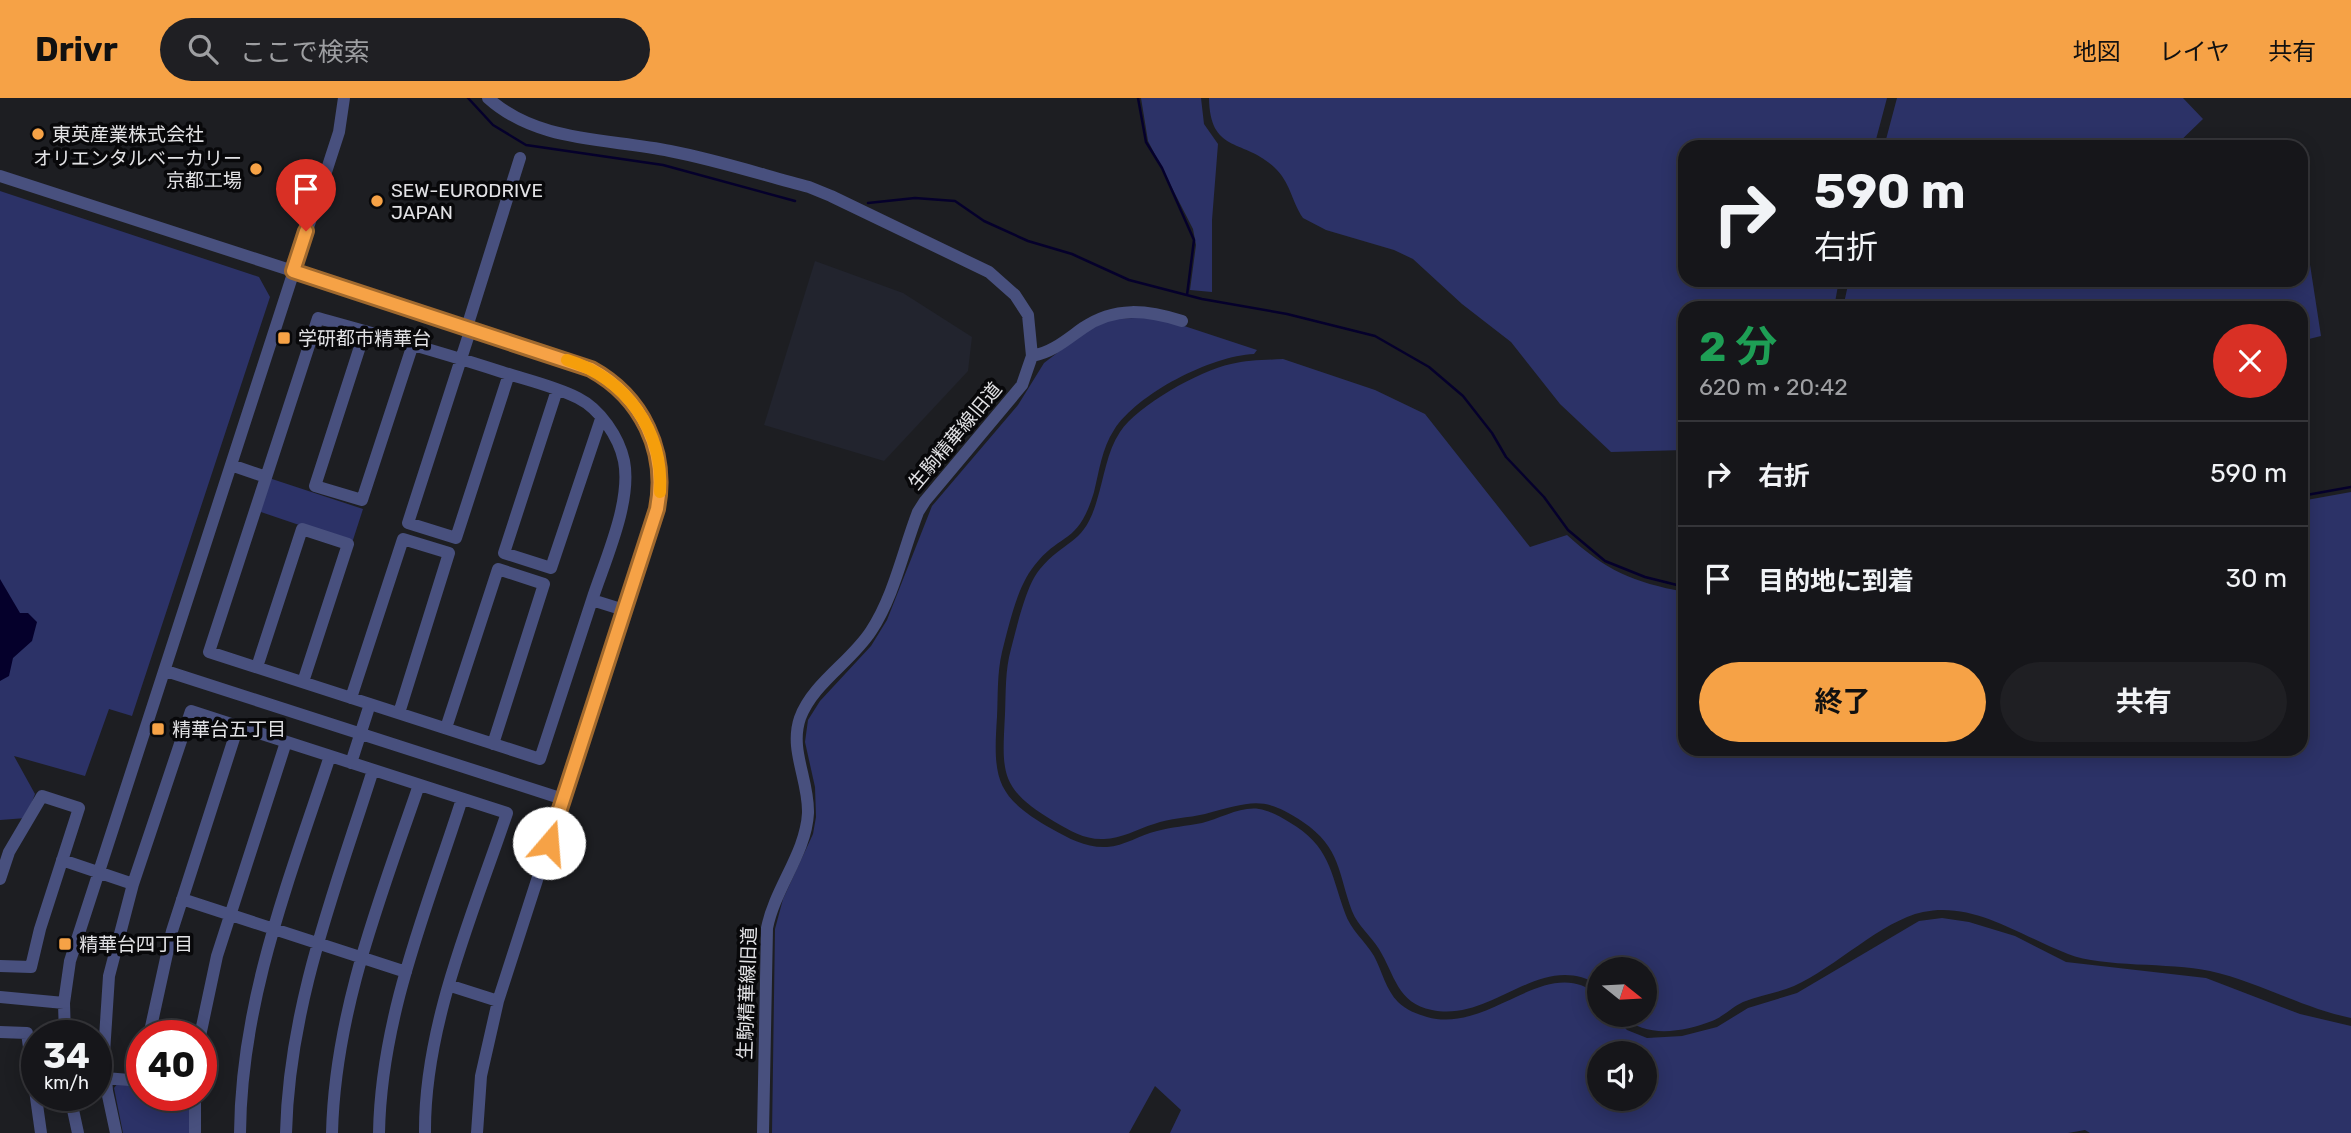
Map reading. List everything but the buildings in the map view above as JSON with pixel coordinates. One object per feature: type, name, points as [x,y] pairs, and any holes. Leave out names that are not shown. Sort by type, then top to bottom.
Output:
[{"type":"street","points":[[65,1020],[70,961],[166,671],[343,116],[344,98]]},
{"type":"street","name":"生駒精華線旧道","points":[[488,98],[508,115],[534,128],[669,150],[809,187],[997,278],[1015,295],[1028,315],[1032,356],[1022,385],[918,512],[887,601],[872,631],[805,707],[796,743],[806,789],[808,816],[799,848],[770,912],[764,978],[763,1133]]},
{"type":"street","points":[[351,698],[461,359],[520,158]]},
{"type":"street","points":[[0,176],[591,369],[620,388],[644,420],[657,455],[659,497],[498,1001],[481,1076],[477,1133]]},
{"type":"street","points":[[1032,356],[1050,352],[1087,326],[1122,312],[1150,311],[1182,321]]},
{"type":"street","points":[[318,318],[413,344],[579,398],[601,419],[620,447],[625,479],[622,506],[540,759],[209,652],[318,318]]},
{"type":"street","points":[[365,331],[315,486],[362,500],[413,344]]},
{"type":"street","points":[[408,523],[456,538],[509,374]]},
{"type":"street","points":[[557,390],[504,553],[551,568],[601,419]]},
{"type":"street","points":[[231,465],[266,477]]},
{"type":"street","points":[[257,667],[302,529],[348,544],[303,682]]},
{"type":"street","points":[[398,713],[449,553],[403,539]]},
{"type":"street","points":[[446,728],[498,569],[544,584],[493,744]]},
{"type":"street","points":[[593,600],[624,610]]},
{"type":"street","points":[[166,671],[563,799]]},
{"type":"street","points":[[351,763],[370,704]]},
{"type":"street","points":[[107,1020],[108,985],[133,884],[191,711],[507,813],[451,986],[431,1060],[425,1133]]},
{"type":"street","points":[[152,1020],[161,969],[238,726]]},
{"type":"street","points":[[203,1020],[210,984],[230,915],[286,742]]},
{"type":"street","points":[[240,1133],[247,1035],[273,929],[330,756]]},
{"type":"street","points":[[286,1133],[295,1033],[317,944],[373,770]]},
{"type":"street","points":[[332,1133],[340,1041],[361,958],[419,785]]},
{"type":"street","points":[[0,879],[5,851],[42,796],[79,808],[32,967],[0,966]]},
{"type":"street","points":[[379,1133],[387,1043],[406,972],[462,799]]},
{"type":"street","points":[[62,860],[133,884]]},
{"type":"street","points":[[182,899],[406,972]]},
{"type":"street","points":[[451,986],[498,1001]]},
{"type":"street","points":[[0,998],[64,1003]]},
{"type":"street","points":[[0,1032],[27,1033],[41,1133]]},
{"type":"street","points":[[73,1111],[78,1133]]},
{"type":"street","points":[[112,1111],[116,1133]]},
{"type":"street","points":[[195,1111],[195,1133]]},
{"type":"shaded area","points":[[1141,98],[1201,98],[1204,124],[1218,144],[1212,220],[1212,292],[1190,290],[1196,245],[1193,229],[1148,141]]},
{"type":"shaded area","points":[[1209,98],[1887,98],[1876,140],[1678,140],[1678,287],[1838,287],[1835,301],[1678,301],[1678,450],[1611,452],[1560,404],[1511,342],[1462,304],[1413,259],[1394,250],[1326,230],[1303,218],[1284,179],[1274,167],[1222,137],[1211,116]]},
{"type":"shaded area","points":[[1897,98],[2183,98],[2203,119],[2181,140],[1886,140]]},
{"type":"shaded area","points":[[0,191],[259,277],[270,297],[132,716],[109,709],[85,776],[14,756],[35,794],[26,818],[0,820]]},
{"type":"shaded area","points":[[2308,252],[2321,336],[2308,339],[2308,301],[1844,301],[1848,287],[2308,287]]},
{"type":"shaded area","points":[[815,261],[903,293],[972,337],[968,371],[884,461],[764,425]]},
{"type":"shaded area","points":[[1157,317],[1257,350],[1254,354],[1217,362],[1177,379],[1125,416],[1107,444],[1094,492],[1082,521],[1044,555],[1023,584],[1000,660],[996,756],[998,771],[1008,796],[1033,818],[1078,842],[1107,847],[1157,831],[1202,823],[1245,809],[1263,810],[1278,816],[1303,831],[1321,850],[1332,872],[1347,919],[1374,956],[1394,997],[1401,1005],[1427,1017],[1450,1019],[1473,1015],[1538,988],[1559,983],[1579,985],[1587,989],[1587,1027],[1624,1027],[1647,1038],[1682,1036],[1717,1027],[1748,1008],[1797,993],[1919,921],[1942,918],[1969,922],[2015,936],[2066,962],[2206,978],[2300,1014],[2351,1026],[2351,1133],[2090,1133],[2085,1130],[2068,1133],[1170,1133],[1181,1110],[1155,1086],[1129,1133],[772,1133],[775,929],[783,899],[813,834],[816,817],[815,787],[805,742],[808,720],[820,701],[871,646],[887,620],[932,506],[1018,405],[1044,363],[1091,327],[1110,319]]},
{"type":"shaded area","points":[[1283,359],[1375,390],[1425,414],[1530,547],[1567,535],[1595,558],[1621,573],[1678,590],[1678,756],[2308,756],[2308,500],[2351,492],[2351,1018],[2210,971],[2083,958],[2051,947],[1998,922],[1942,910],[1907,917],[1810,978],[1794,986],[1743,1002],[1716,1019],[1689,1028],[1665,1031],[1640,1027],[1657,1027],[1657,957],[1587,957],[1587,980],[1577,976],[1557,976],[1536,981],[1476,1007],[1454,1011],[1432,1010],[1411,1001],[1398,987],[1379,949],[1355,916],[1332,852],[1325,842],[1303,822],[1277,807],[1245,804],[1166,820],[1110,839],[1084,836],[1055,822],[1023,800],[1008,778],[1005,765],[1008,665],[1030,585],[1049,559],[1086,526],[1116,439],[1129,422],[1170,390],[1231,364]]},
{"type":"shaded area","points":[[269,478],[363,509],[352,543],[258,511]]},
{"type":"shaded area","points":[[0,579],[20,613],[28,613],[37,622],[32,641],[13,658],[9,676],[0,681]]},
{"type":"shaded area","points":[[118,1083],[126,1084],[126,1111],[190,1111],[190,1133],[123,1133],[114,1088]]},
{"type":"waterway","points":[[468,98],[493,125],[526,145],[663,165],[795,201]]},
{"type":"waterway","points":[[1138,98],[1146,142],[1162,168],[1194,240],[1187,295]]},
{"type":"waterway","points":[[868,203],[915,198],[955,201],[984,221],[1028,241],[1072,254],[1129,280],[1202,299],[1287,314],[1375,336],[1429,367],[1463,396],[1492,433],[1506,457],[1544,497],[1568,530],[1605,561],[1645,577],[1678,585]]},
{"type":"waterway","points":[[2308,495],[2351,487]]},
{"type":"slow traffic","points":[[567,360],[604,376],[632,402],[644,420],[655,446],[660,492]]},
{"type":"place","name":"東英産業株式会社","points":[[38,134]]},
{"type":"place","name":"オリエンタルベーカリー 京都工場","points":[[256,169]]},
{"type":"place","name":"SEW-EURODRIVE JAPAN","points":[[377,201]]},
{"type":"place","name":"学研都市精華台","points":[[284,338]]},
{"type":"place","name":"精華台五丁目","points":[[158,729]]},
{"type":"place","name":"精華台四丁目","points":[[65,944]]},
{"type":"route","points":[[306,231],[293,271],[591,369],[620,388],[644,420],[652,437],[660,476],[657,509],[549,843]]}]
